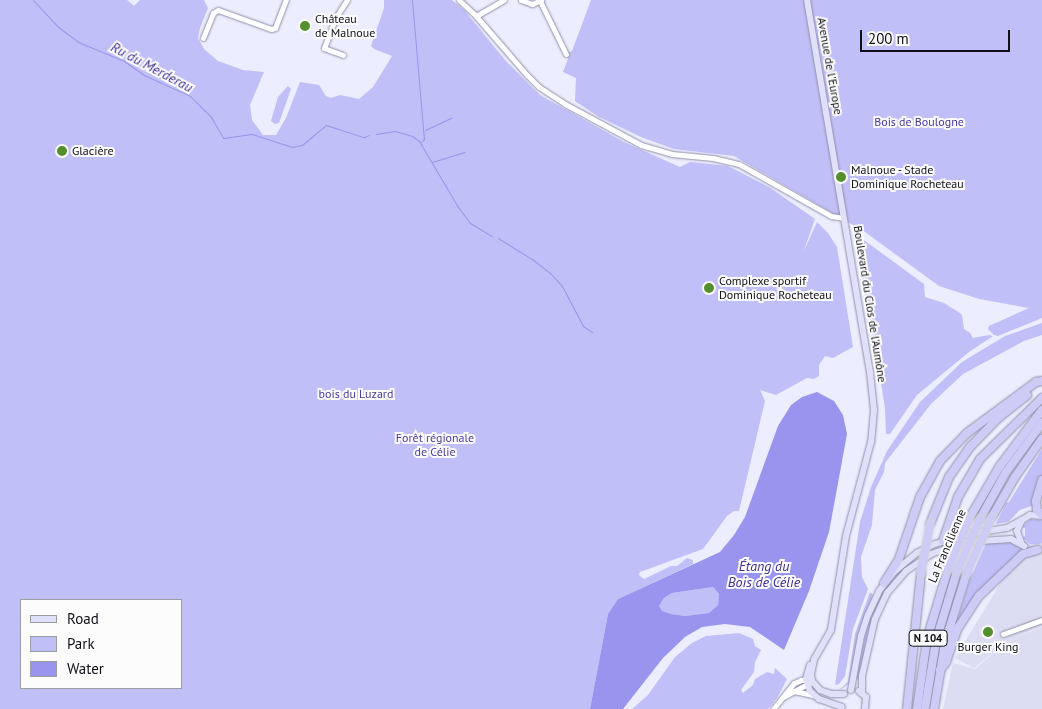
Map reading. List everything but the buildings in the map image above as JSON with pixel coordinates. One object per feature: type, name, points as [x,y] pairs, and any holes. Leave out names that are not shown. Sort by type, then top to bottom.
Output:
[{"type":"highway","points":[[884,583],[898,558],[920,497],[940,461],[967,433],[1036,382],[1042,382]]},
{"type":"highway","points":[[907,709],[920,573],[930,524],[949,477],[971,446],[998,418],[1042,382]]},
{"type":"highway","points":[[943,541],[958,497],[980,459],[1042,398]]},
{"type":"highway","name":"La Francilienne","points":[[917,709],[927,640],[970,520],[1000,466],[1042,410]]},
{"type":"highway","name":"La Francilienne","points":[[925,709],[936,641],[953,570],[1006,472],[1042,423]]},
{"type":"highway","points":[[934,709],[950,623],[967,572],[992,517],[1015,477],[1042,439]]},
{"type":"highway","points":[[1042,480],[1036,501],[1037,510],[1042,515]]},
{"type":"highway","points":[[940,670],[946,662],[958,628],[975,602],[996,578],[1017,559],[1026,552],[1039,549]]},
{"type":"main road","name":"Avenue de l'Europe","points":[[807,0],[844,218]]},
{"type":"main road","name":"Boulevard du Clos de l'Aumône","points":[[808,681],[807,670],[831,630],[846,536],[871,442],[874,410],[844,218]]},
{"type":"main road","points":[[851,690],[864,626],[873,601],[884,583],[912,557],[943,541],[967,534],[1006,528],[1030,515],[1042,515]]},
{"type":"main road","points":[[1022,520],[1017,534],[1024,546]]},
{"type":"main road","points":[[866,709],[867,700],[862,692],[866,656],[875,619],[887,593],[906,571],[931,554],[965,542],[1010,539],[1024,546],[1039,549]]},
{"type":"main road","points":[[808,681],[825,693],[844,694],[851,690],[862,692]]},
{"type":"main road","points":[[808,681],[815,696],[842,708],[844,694]]},
{"type":"street","points":[[203,38],[213,13],[218,10],[271,29],[275,28],[286,0]]},
{"type":"street","points":[[343,55],[324,48],[336,17],[347,0]]},
{"type":"street","name":"Boulevard du Clos de l'Aumône","points":[[459,0],[476,16],[518,66],[539,87],[565,104],[641,145],[672,154],[713,158],[739,164],[831,216],[844,218]]},
{"type":"street","points":[[476,16],[504,0]]},
{"type":"street","points":[[521,0],[532,4],[541,0],[566,54]]},
{"type":"street","points":[[1004,634],[1042,620]]},
{"type":"street","points":[[783,697],[808,681]]},
{"type":"street","points":[[773,709],[794,683],[808,681]]},
{"type":"street","points":[[794,691],[815,696]]},
{"type":"shaded area","points":[[1042,515],[1042,626],[1010,639],[974,668],[955,658]]},
{"type":"shaded area","points":[[1042,627],[1042,709],[943,709],[953,663],[975,669],[1010,639]]},
{"type":"green space","name":"bois du Luzard","points":[[0,0],[127,0],[134,6],[140,0],[204,0],[208,8],[198,38],[204,49],[218,61],[243,70],[264,72],[250,105],[252,120],[263,135],[276,135],[286,118],[300,82],[319,85],[326,96],[331,98],[340,95],[359,99],[373,87],[392,56],[371,46],[384,8],[384,0],[452,0],[465,11],[505,60],[540,95],[624,142],[680,167],[690,162],[728,166],[769,187],[815,219],[803,253],[817,222],[828,233],[837,247],[853,347],[833,358],[825,356],[819,365],[819,376],[814,379],[807,378],[776,395],[760,390],[765,401],[739,511],[734,511],[727,516],[703,549],[640,572],[639,575],[644,579],[671,566],[677,566],[687,558],[693,560],[693,564],[618,599],[608,614],[590,709],[0,709]]},
{"type":"green space","name":"Bois de Boulogne","points":[[591,0],[1042,0],[1042,318],[998,336],[994,335],[988,329],[989,326],[1029,308],[979,299],[939,286],[865,232],[734,156],[674,149],[641,137],[599,117],[575,101],[576,78],[563,72],[568,59],[566,54],[572,51]]},
{"type":"green space","points":[[288,86],[291,89],[279,123],[275,124],[271,121],[278,97]]},
{"type":"green space","points":[[861,238],[924,284],[925,297],[944,303],[960,313],[964,329],[973,338],[993,336],[969,352],[917,395],[890,434],[886,434],[885,408],[878,364],[855,240]]},
{"type":"green space","points":[[1042,323],[1042,335],[1024,341],[963,374],[931,404],[885,463],[884,472],[875,490],[872,525],[861,557],[862,577],[868,589],[853,629],[845,676],[839,684],[835,685],[860,522],[871,487],[887,451],[920,402],[962,362],[1005,336]]},
{"type":"green space","points":[[1042,449],[1042,476],[1037,485],[1034,505],[1020,510],[1008,522],[996,524],[1006,503],[1009,502]]},
{"type":"green space","points":[[1030,519],[1042,520],[1042,543],[1040,544],[1030,544],[1023,538],[1025,536],[1025,528],[1022,527]]},
{"type":"green space","points":[[1010,542],[1023,549],[984,587],[956,623],[970,579],[986,543]]},
{"type":"green space","points":[[912,559],[914,561],[894,579],[880,600],[869,629],[859,679],[856,678],[866,629],[877,599],[890,580]]},
{"type":"green space","points":[[713,587],[719,594],[718,605],[709,613],[685,616],[661,611],[659,606],[664,598],[672,593]]},
{"type":"green space","points":[[870,592],[873,595],[859,633],[850,683],[837,692],[848,682],[855,634]]},
{"type":"green space","points":[[739,633],[753,639],[755,646],[761,650],[755,662],[754,672],[741,690],[743,693],[753,685],[755,679],[767,672],[774,674],[775,668],[787,679],[777,698],[768,709],[632,709],[648,695],[675,657],[692,643],[706,636]]},
{"type":"water","name":"Étang du Bois de Célie","points":[[817,392],[834,401],[843,415],[847,434],[829,532],[809,591],[784,650],[750,627],[725,624],[702,627],[685,637],[663,658],[623,709],[590,709],[608,614],[618,599],[720,552],[734,535],[745,517],[778,426],[791,405],[802,397]],"holes":[[[713,587],[719,594],[718,605],[709,613],[685,616],[662,611],[659,606],[664,598],[672,593]]]},
{"type":"waterway","name":"Ru du Merderau","points":[[33,0],[57,26],[78,42],[124,61],[144,75],[190,96],[211,117],[223,138],[252,134],[292,147],[302,145],[326,125],[364,137],[369,135]]},
{"type":"waterway","points":[[412,0],[424,139],[421,142]]},
{"type":"waterway","points":[[425,130],[451,118]]},
{"type":"waterway","name":"Ru du Merderau","points":[[376,134],[395,131],[412,136],[419,141],[458,207],[470,223],[492,236]]},
{"type":"waterway","points":[[432,162],[464,152]]},
{"type":"waterway","name":"Ru du Merderau","points":[[498,238],[532,259],[550,273],[562,286],[583,326],[592,332]]},
{"type":"place","name":"Château de Malnoue","points":[[305,26]]},
{"type":"place","name":"Glacière","points":[[62,151]]},
{"type":"place","name":"Malnoue - Stade Dominique Rocheteau","points":[[841,177]]},
{"type":"place","name":"Complexe sportif Dominique Rocheteau","points":[[709,288]]},
{"type":"place","name":"Burger King","points":[[988,632]]},
{"type":"park label","name":"Forêt régionale de Célie","points":[[435,445]]}]
